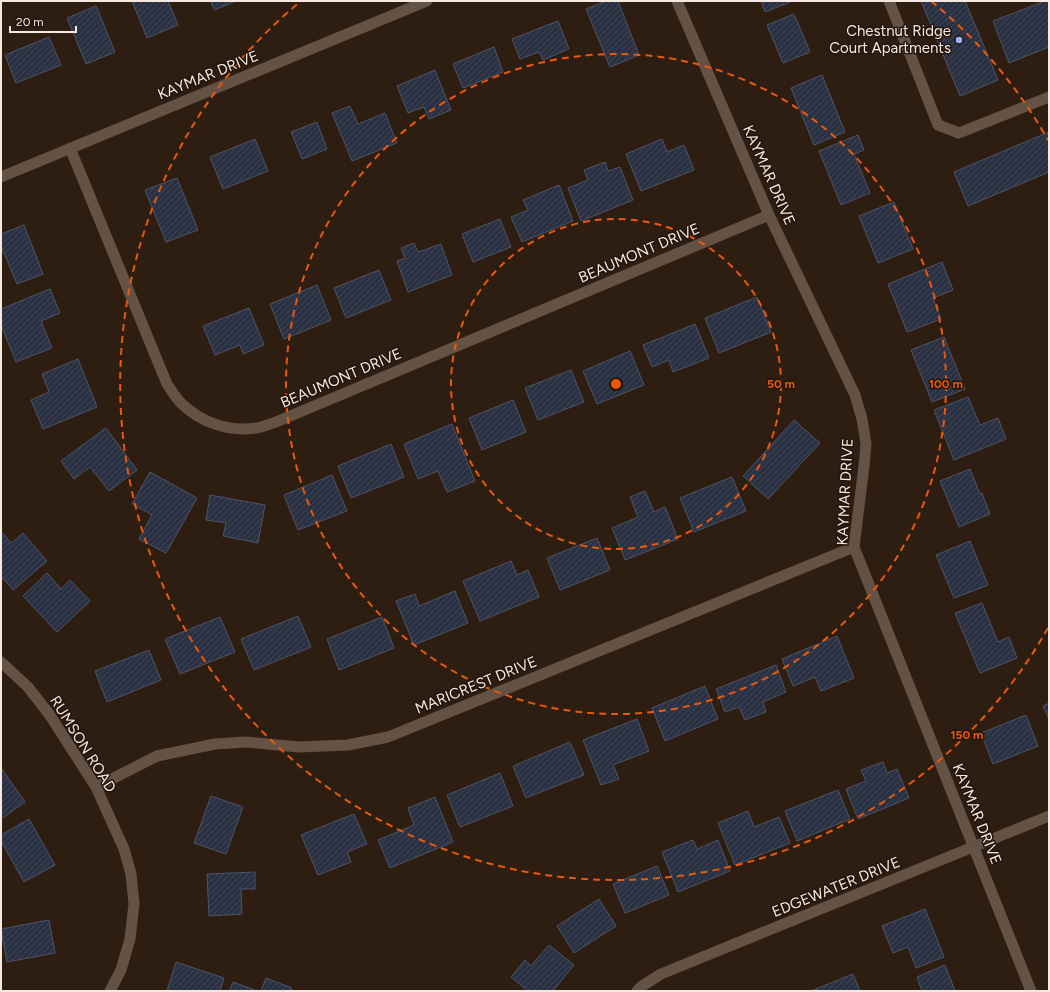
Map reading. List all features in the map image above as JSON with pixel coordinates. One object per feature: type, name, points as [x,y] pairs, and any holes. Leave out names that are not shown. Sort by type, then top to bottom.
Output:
[{"type":"street","name":"KAYMAR DRIVE","points":[[1,177],[427,1]]},
{"type":"street","name":"KAYMAR DRIVE","points":[[678,1],[769,215],[855,395],[866,444],[854,547],[1031,991]]},
{"type":"street","points":[[889,1],[938,125],[958,133],[1049,97]]},
{"type":"street","name":"BEAUMONT DRIVE","points":[[70,148],[167,384],[181,403],[197,416],[216,425],[236,429],[256,428],[276,422],[769,215]]},
{"type":"street","name":"MARICREST DRIVE","points":[[96,786],[157,756],[215,744],[246,742],[299,747],[348,745],[388,737],[854,547]]},
{"type":"street","name":"RUMSON ROAD","points":[[1,662],[28,687],[49,714],[96,786],[124,849],[131,874],[134,904],[130,938],[121,970],[110,991]]},
{"type":"street","name":"EDGEWATER DRIVE","points":[[638,991],[642,986],[661,974],[1049,816]]},
{"type":"building","points":[[132,1],[168,1],[178,25],[147,38]]},
{"type":"building","points":[[211,1],[236,1],[214,10]]},
{"type":"building","points":[[606,1],[618,1],[639,55],[610,67],[586,9]]},
{"type":"building","points":[[761,1],[790,1],[790,2],[765,12]]},
{"type":"building","name":"Chestnut Ridge Court Apartments","points":[[921,1],[965,1],[998,80],[960,96]]},
{"type":"building","name":"Chestnut Ridge Court Apartments","points":[[1045,1],[1049,1],[1049,47],[1009,63],[993,21]]},
{"type":"building","points":[[96,6],[115,52],[86,64],[67,18]]},
{"type":"building","points":[[794,14],[810,52],[783,63],[767,25]]},
{"type":"building","points":[[558,21],[569,49],[543,60],[539,52],[520,59],[512,39]]},
{"type":"building","points":[[49,37],[61,65],[16,83],[5,55]]},
{"type":"building","points":[[494,47],[503,72],[463,88],[453,64]]},
{"type":"building","points":[[435,70],[451,110],[429,119],[424,107],[408,113],[397,86]]},
{"type":"building","points":[[822,75],[845,132],[814,145],[791,88]]},
{"type":"building","points":[[350,106],[358,124],[385,113],[397,143],[352,161],[332,113]]},
{"type":"building","points":[[317,122],[327,149],[302,159],[291,132]]},
{"type":"building","points":[[1049,132],[1049,172],[968,206],[954,172]]},
{"type":"building","points":[[858,135],[864,150],[854,154],[870,193],[841,205],[819,151]]},
{"type":"building","points":[[255,139],[268,171],[223,189],[210,157]]},
{"type":"building","points":[[662,139],[667,152],[684,145],[694,170],[641,191],[626,154]]},
{"type":"building","points":[[605,162],[608,171],[620,167],[633,200],[581,221],[568,188],[588,180],[584,170]]},
{"type":"building","points":[[177,178],[198,230],[166,242],[145,190]]},
{"type":"building","points":[[559,185],[573,221],[522,242],[511,217],[528,210],[523,200]]},
{"type":"building","points":[[894,202],[913,249],[878,263],[859,216]]},
{"type":"building","points":[[500,219],[511,247],[473,262],[462,234]]},
{"type":"building","points":[[24,225],[43,274],[17,284],[1,246],[1,234]]},
{"type":"building","points":[[414,243],[418,252],[441,244],[452,275],[408,292],[397,261],[405,258],[401,248]]},
{"type":"building","points":[[942,262],[953,290],[933,298],[941,319],[907,332],[888,284]]},
{"type":"building","points":[[379,270],[391,300],[346,318],[334,288]]},
{"type":"building","points":[[317,285],[331,320],[284,339],[270,304]]},
{"type":"building","points":[[50,289],[60,313],[41,321],[52,348],[16,362],[1,325],[1,309]]},
{"type":"building","points":[[757,297],[771,332],[719,353],[705,318]]},
{"type":"building","points":[[249,308],[264,345],[243,354],[240,345],[215,355],[203,326]]},
{"type":"building","points":[[695,324],[709,358],[673,372],[669,360],[652,367],[643,345]]},
{"type":"building","points":[[944,337],[965,389],[932,402],[911,350]]},
{"type":"building","points":[[630,351],[644,385],[597,404],[583,371]]},
{"type":"building","points":[[78,359],[97,407],[43,429],[31,400],[49,392],[42,374]]},
{"type":"building","points":[[571,370],[584,402],[538,420],[525,388]]},
{"type":"building","points":[[968,397],[980,425],[998,418],[1006,439],[954,460],[934,410]]},
{"type":"building","points":[[513,400],[526,432],[482,450],[469,418]]},
{"type":"building","points":[[794,420],[820,443],[768,499],[743,476]]},
{"type":"building","points":[[452,424],[475,481],[447,492],[438,471],[418,479],[404,444]]},
{"type":"building","points":[[106,428],[137,470],[109,491],[90,467],[74,479],[61,461]]},
{"type":"building","points":[[391,444],[404,477],[351,498],[338,466]]},
{"type":"building","points":[[970,469],[980,494],[982,493],[990,514],[959,527],[940,481]]},
{"type":"building","points":[[150,472],[197,498],[166,553],[139,539],[152,515],[132,504]]},
{"type":"building","points":[[332,475],[347,511],[298,530],[284,495]]},
{"type":"building","points":[[732,477],[746,511],[694,532],[680,498]]},
{"type":"building","points":[[645,491],[654,512],[665,507],[678,539],[625,560],[612,528],[638,517],[630,497]]},
{"type":"building","points":[[210,495],[265,505],[258,543],[223,536],[226,523],[206,520]]},
{"type":"building","points":[[1,531],[11,543],[23,533],[47,561],[13,590],[1,576]]},
{"type":"building","points":[[597,538],[610,570],[560,590],[547,558]]},
{"type":"building","points":[[970,541],[988,585],[954,598],[936,555]]},
{"type":"building","points":[[511,561],[517,575],[528,570],[539,597],[480,621],[463,581]]},
{"type":"building","points":[[47,573],[61,589],[70,580],[90,601],[57,632],[23,596]]},
{"type":"building","points":[[455,591],[468,623],[414,645],[396,601],[415,594],[419,606]]},
{"type":"building","points":[[982,603],[998,642],[1009,637],[1017,658],[980,673],[955,613]]},
{"type":"building","points":[[298,616],[311,647],[254,670],[241,639]]},
{"type":"building","points":[[220,617],[235,652],[180,674],[165,639]]},
{"type":"building","points":[[382,617],[394,648],[339,670],[327,639]]},
{"type":"building","points":[[837,636],[854,678],[821,691],[815,677],[793,686],[782,659]]},
{"type":"building","points":[[149,650],[161,680],[107,702],[95,671]]},
{"type":"building","points":[[776,665],[786,692],[763,702],[766,712],[745,720],[739,707],[725,712],[716,689]]},
{"type":"building","points":[[705,686],[718,719],[665,741],[652,708]]},
{"type":"building","points":[[1049,703],[1049,719],[1043,706]]},
{"type":"building","points":[[1026,715],[1038,746],[993,764],[981,733]]},
{"type":"building","points":[[637,719],[649,751],[613,765],[619,779],[601,785],[583,740]]},
{"type":"building","points":[[570,742],[584,775],[526,798],[513,766]]},
{"type":"building","points":[[883,762],[887,773],[897,769],[909,798],[858,819],[846,789],[866,781],[861,770]]},
{"type":"building","points":[[1,768],[25,802],[1,819]]},
{"type":"building","points":[[500,773],[513,806],[460,827],[447,795]]},
{"type":"building","points":[[838,790],[850,819],[797,841],[785,811]]},
{"type":"building","points":[[211,796],[243,807],[226,854],[194,843]]},
{"type":"building","points":[[435,797],[453,842],[390,868],[378,840],[414,825],[408,808]]},
{"type":"building","points":[[748,811],[754,827],[779,817],[790,843],[735,865],[718,823]]},
{"type":"building","points":[[354,814],[367,844],[347,852],[351,862],[318,875],[301,835]]},
{"type":"building","points":[[29,819],[55,865],[24,882],[1,841],[1,835]]},
{"type":"building","points":[[693,840],[697,849],[718,840],[730,871],[678,892],[662,852]]},
{"type":"building","points":[[657,866],[669,895],[625,913],[613,884]]},
{"type":"building","points":[[255,872],[255,889],[241,889],[242,914],[209,916],[207,874]]},
{"type":"building","points":[[599,899],[616,926],[574,953],[557,926]]},
{"type":"building","points":[[925,909],[944,957],[916,968],[908,947],[893,953],[882,926]]},
{"type":"building","points":[[49,920],[55,953],[7,962],[1,929]]},
{"type":"building","points":[[549,945],[574,965],[553,991],[528,991],[511,977],[525,960],[531,966]]},
{"type":"building","points":[[176,962],[224,978],[220,991],[167,991]]},
{"type":"building","points":[[945,965],[955,991],[922,991],[917,977]]},
{"type":"building","points":[[853,974],[860,991],[811,991]]},
{"type":"building","points":[[266,978],[292,988],[291,991],[261,991]]},
{"type":"building","points":[[233,982],[257,991],[229,991]]},
{"type":"place","name":"Chestnut Ridge Court Apartments","points":[[959,40]]}]
